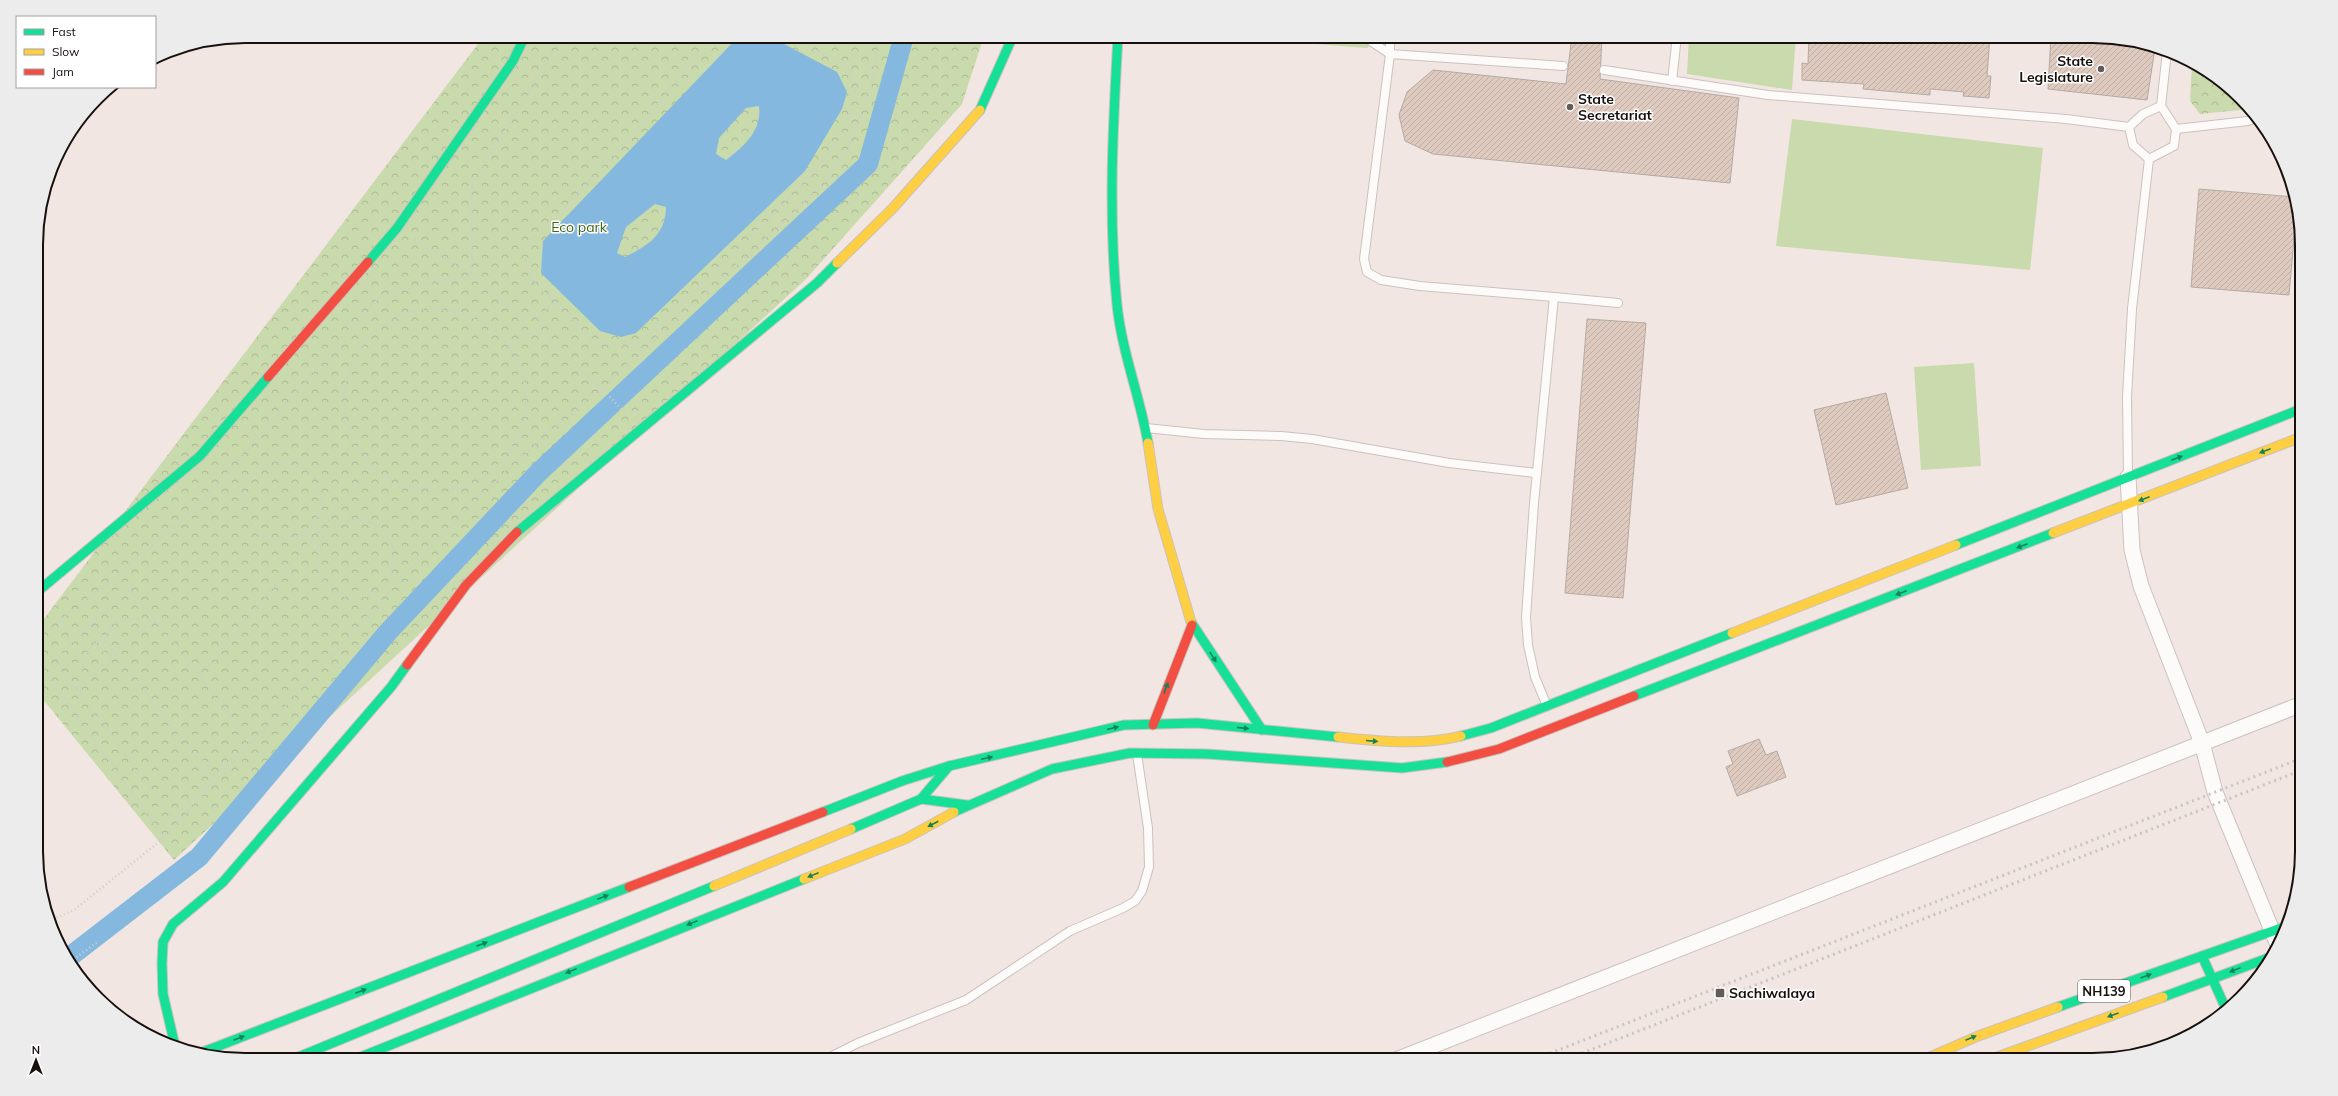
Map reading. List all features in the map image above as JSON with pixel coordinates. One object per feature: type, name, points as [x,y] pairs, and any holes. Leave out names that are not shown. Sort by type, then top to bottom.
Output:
[{"type":"main road","points":[[43,587],[200,456],[397,228],[513,61],[522,43]]},
{"type":"main road","points":[[174,1040],[163,994],[162,964],[163,942],[173,924],[223,882],[265,835],[390,687],[466,585],[500,548],[533,518],[817,283],[893,208],[979,112],[1010,43]]},
{"type":"main road","points":[[1118,43],[1114,115],[1112,229],[1117,306],[1124,346],[1145,428],[1158,508],[1192,625],[1262,730]]},
{"type":"main road","points":[[209,1050],[894,784],[949,766],[1124,726],[1152,724],[1197,723],[1392,742],[1447,739],[1491,728],[2295,411]]},
{"type":"main road","points":[[370,1053],[588,964],[905,839],[966,805],[1052,769],[1137,753],[1207,754],[1402,768],[1454,761],[1499,749],[2295,439]]},
{"type":"main road","points":[[1152,724],[1192,625]]},
{"type":"main road","points":[[308,1053],[921,800],[949,766]]},
{"type":"main road","points":[[921,800],[966,805]]},
{"type":"main road","name":"NH139","points":[[1939,1053],[1978,1036],[2280,928]]},
{"type":"main road","points":[[2202,956],[2224,1005]]},
{"type":"main road","name":"NH139","points":[[2007,1053],[2264,959]]},
{"type":"street","points":[[2128,477],[2132,550],[2141,586],[2202,743],[2215,792],[2275,938]]},
{"type":"street","points":[[1414,1053],[2295,707]]},
{"type":"lane","points":[[1374,43],[1390,54],[1563,66]]},
{"type":"lane","points":[[1390,43],[1390,54],[1364,259],[1367,272],[1381,280],[1420,286],[1618,303]]},
{"type":"lane","points":[[1672,81],[1676,43]]},
{"type":"lane","points":[[2150,159],[2174,146],[2176,129],[2161,106],[2166,57]]},
{"type":"lane","points":[[1604,70],[1768,95],[2066,119],[2129,127]]},
{"type":"lane","points":[[2129,127],[2143,114],[2161,106]]},
{"type":"lane","points":[[2176,129],[2251,120]]},
{"type":"lane","points":[[2129,127],[2133,145],[2150,159]]},
{"type":"lane","points":[[2128,477],[2128,397],[2132,309],[2150,159]]},
{"type":"lane","points":[[1547,706],[1535,677],[1528,645],[1526,617],[1536,473],[1554,297]]},
{"type":"lane","points":[[1145,428],[1204,434],[1296,438],[1449,463],[1536,473]]},
{"type":"lane","points":[[838,1053],[858,1043],[966,1000],[1070,931],[1123,908],[1135,901],[1142,891],[1149,867],[1148,828],[1137,753]]},
{"type":"path","points":[[472,275],[473,182],[559,43]]},
{"type":"path","points":[[709,43],[620,149],[530,243],[526,262],[533,281],[596,343],[621,346],[645,339],[811,178],[846,128],[857,95],[849,68],[804,43]]},
{"type":"path","points":[[55,918],[74,910],[164,838],[430,548],[516,462],[601,388],[820,188],[848,147],[873,77],[878,43]]},
{"type":"path","points":[[397,228],[472,275],[525,320]]},
{"type":"path","points":[[43,633],[120,574],[204,500],[381,294],[472,275]]},
{"type":"path","points":[[538,318],[554,302]]},
{"type":"path","points":[[430,308],[460,312],[488,325],[510,346],[523,373],[527,403],[521,432],[506,458],[484,478],[456,489],[426,491],[397,484],[372,467],[354,443],[344,414],[344,384],[354,355],[374,331],[400,315],[430,308]]},
{"type":"path","points":[[525,320],[532,316],[538,318],[541,324],[539,332]]},
{"type":"path","points":[[525,320],[524,328],[526,332]]},
{"type":"path","points":[[526,332],[530,334],[539,332]]},
{"type":"path","points":[[510,346],[526,332]]},
{"type":"path","points":[[539,332],[601,388],[624,412]]},
{"type":"path","points":[[278,462],[291,463],[303,468],[313,477],[319,489],[321,502],[318,515],[312,526],[302,534],[284,539],[266,536],[255,530],[245,514],[243,496],[246,484],[254,473],[265,466],[278,462]]},
{"type":"path","points":[[201,675],[372,467]]},
{"type":"path","points":[[357,520],[369,522],[380,527],[388,536],[394,547],[396,560],[394,572],[388,582],[378,592],[365,598],[345,596],[327,586],[320,575],[317,562],[318,548],[324,536],[333,527],[344,521],[357,520]]},
{"type":"path","points":[[312,526],[324,536]]},
{"type":"path","points":[[130,589],[201,675],[248,742],[174,819],[55,661],[92,623],[130,589]]},
{"type":"path","points":[[106,641],[110,630],[115,624],[124,620],[154,618]]},
{"type":"path","points":[[78,690],[154,618]]},
{"type":"path","points":[[92,623],[200,762],[208,763],[207,770],[214,778]]},
{"type":"path","points":[[110,630],[118,637],[120,648],[116,654]]},
{"type":"path","points":[[97,641],[97,645],[105,652],[111,655],[116,654]]},
{"type":"path","points":[[78,690],[88,649],[97,641],[106,641]]},
{"type":"path","points":[[43,668],[164,838]]},
{"type":"path","points":[[200,762],[199,769],[202,771],[207,770]]},
{"type":"path","points":[[74,959],[99,941]]},
{"type":"green space","name":"Eco park","points":[[479,43],[982,43],[962,104],[806,279],[174,860],[43,699],[43,620]]},
{"type":"green space","points":[[1302,43],[1367,43],[1370,45],[1367,48]]},
{"type":"green space","points":[[1689,43],[1795,43],[1792,90],[1687,74]]},
{"type":"green space","points":[[2192,69],[2216,85],[2243,110],[2200,114],[2190,101]]},
{"type":"green space","points":[[1792,119],[2043,148],[2030,270],[1776,246]]},
{"type":"green space","points":[[1974,363],[1981,466],[1921,470],[1914,367]]},
{"type":"water","points":[[732,43],[782,43],[837,72],[847,92],[842,109],[805,171],[636,333],[621,337],[600,331],[541,273],[543,241]],"holes":[[[759,106],[759,115],[755,130],[739,149],[726,160],[716,154],[719,138],[746,108]],[[655,204],[666,207],[663,225],[648,244],[625,257],[617,253],[626,227]]]},
{"type":"building","name":"State Secretariat","points":[[1571,43],[1602,43],[1600,79],[1739,98],[1730,183],[1433,154],[1405,141],[1399,115],[1407,92],[1433,70],[1566,84]]},
{"type":"building","points":[[1809,43],[1989,43],[1987,76],[1991,76],[1989,98],[1963,96],[1964,92],[1930,89],[1930,95],[1863,89],[1864,84],[1802,80],[1802,63],[1808,64]]},
{"type":"building","name":"State Legislature","points":[[2051,43],[2106,43],[2132,47],[2154,53],[2147,100],[2048,89]]},
{"type":"building","points":[[2199,189],[2289,196],[2295,230],[2289,295],[2191,287]]},
{"type":"building","points":[[1587,319],[1646,323],[1623,598],[1565,593]]},
{"type":"building","points":[[1886,393],[1908,488],[1836,505],[1814,410]]},
{"type":"building","points":[[1759,739],[1766,755],[1777,751],[1786,777],[1737,796],[1726,767],[1733,764],[1728,751]]},
{"type":"waterway","points":[[72,955],[199,857],[388,632],[538,473],[868,164],[902,43]]},
{"type":"railway","points":[[1551,1053],[2295,761]]},
{"type":"railway","points":[[1583,1053],[2295,773]]},
{"type":"traffic: fast","points":[[368,262],[397,228],[513,61],[522,43]]},
{"type":"traffic: fast","points":[[980,110],[1010,43]]},
{"type":"traffic: fast","points":[[1118,43],[1112,170],[1114,271],[1119,323],[1148,443]]},
{"type":"traffic: fast","points":[[517,532],[817,283],[837,263]]},
{"type":"traffic: fast","points":[[43,587],[200,456],[268,377]]},
{"type":"traffic: fast","points":[[1956,545],[2295,411]]},
{"type":"traffic: fast","points":[[1634,696],[2053,533]]},
{"type":"traffic: fast","points":[[1191,622],[1262,730]]},
{"type":"traffic: fast","points":[[1461,736],[1491,728],[1732,633]]},
{"type":"traffic: fast","points":[[174,1040],[163,994],[162,964],[163,942],[173,924],[223,882],[391,687],[407,665]]},
{"type":"traffic: fast","points":[[823,812],[902,781],[949,766],[1124,725],[1197,723],[1338,737]]},
{"type":"traffic: fast","points":[[954,812],[1052,769],[1130,753],[1207,754],[1402,768],[1447,762]]},
{"type":"traffic: fast","points":[[851,829],[921,799],[949,766]]},
{"type":"traffic: fast","points":[[921,799],[967,805]]},
{"type":"traffic: fast","points":[[370,1053],[804,879]]},
{"type":"traffic: fast","points":[[308,1053],[714,886]]},
{"type":"traffic: fast","points":[[209,1050],[629,887]]},
{"type":"traffic: fast","points":[[2058,1007],[2280,929]]},
{"type":"traffic: fast","points":[[2202,956],[2224,1005]]},
{"type":"traffic: fast","points":[[2163,997],[2263,960]]},
{"type":"traffic: slow","points":[[837,263],[893,208],[980,110]]},
{"type":"traffic: slow","points":[[2053,533],[2295,439]]},
{"type":"traffic: slow","points":[[1148,443],[1158,509],[1191,622]]},
{"type":"traffic: slow","points":[[1732,633],[1956,545]]},
{"type":"traffic: slow","points":[[1338,737],[1415,742],[1461,736]]},
{"type":"traffic: slow","points":[[804,879],[905,839],[954,812]]},
{"type":"traffic: slow","points":[[714,886],[851,829]]},
{"type":"traffic: slow","points":[[2008,1053],[2163,997]]},
{"type":"traffic: slow","points":[[1939,1053],[1978,1036],[2058,1007]]},
{"type":"traffic: jam","points":[[268,377],[368,262]]},
{"type":"traffic: jam","points":[[407,665],[466,585],[517,532]]},
{"type":"traffic: jam","points":[[1153,725],[1192,625]]},
{"type":"traffic: jam","points":[[1447,762],[1499,749],[1634,696]]},
{"type":"traffic: jam","points":[[629,887],[823,812]]},
{"type":"place","name":"State Legislature","points":[[2101,69]]},
{"type":"place","name":"State Secretariat","points":[[1570,107]]},
{"type":"place","name":"Sachiwalaya","points":[[1720,993]]}]
